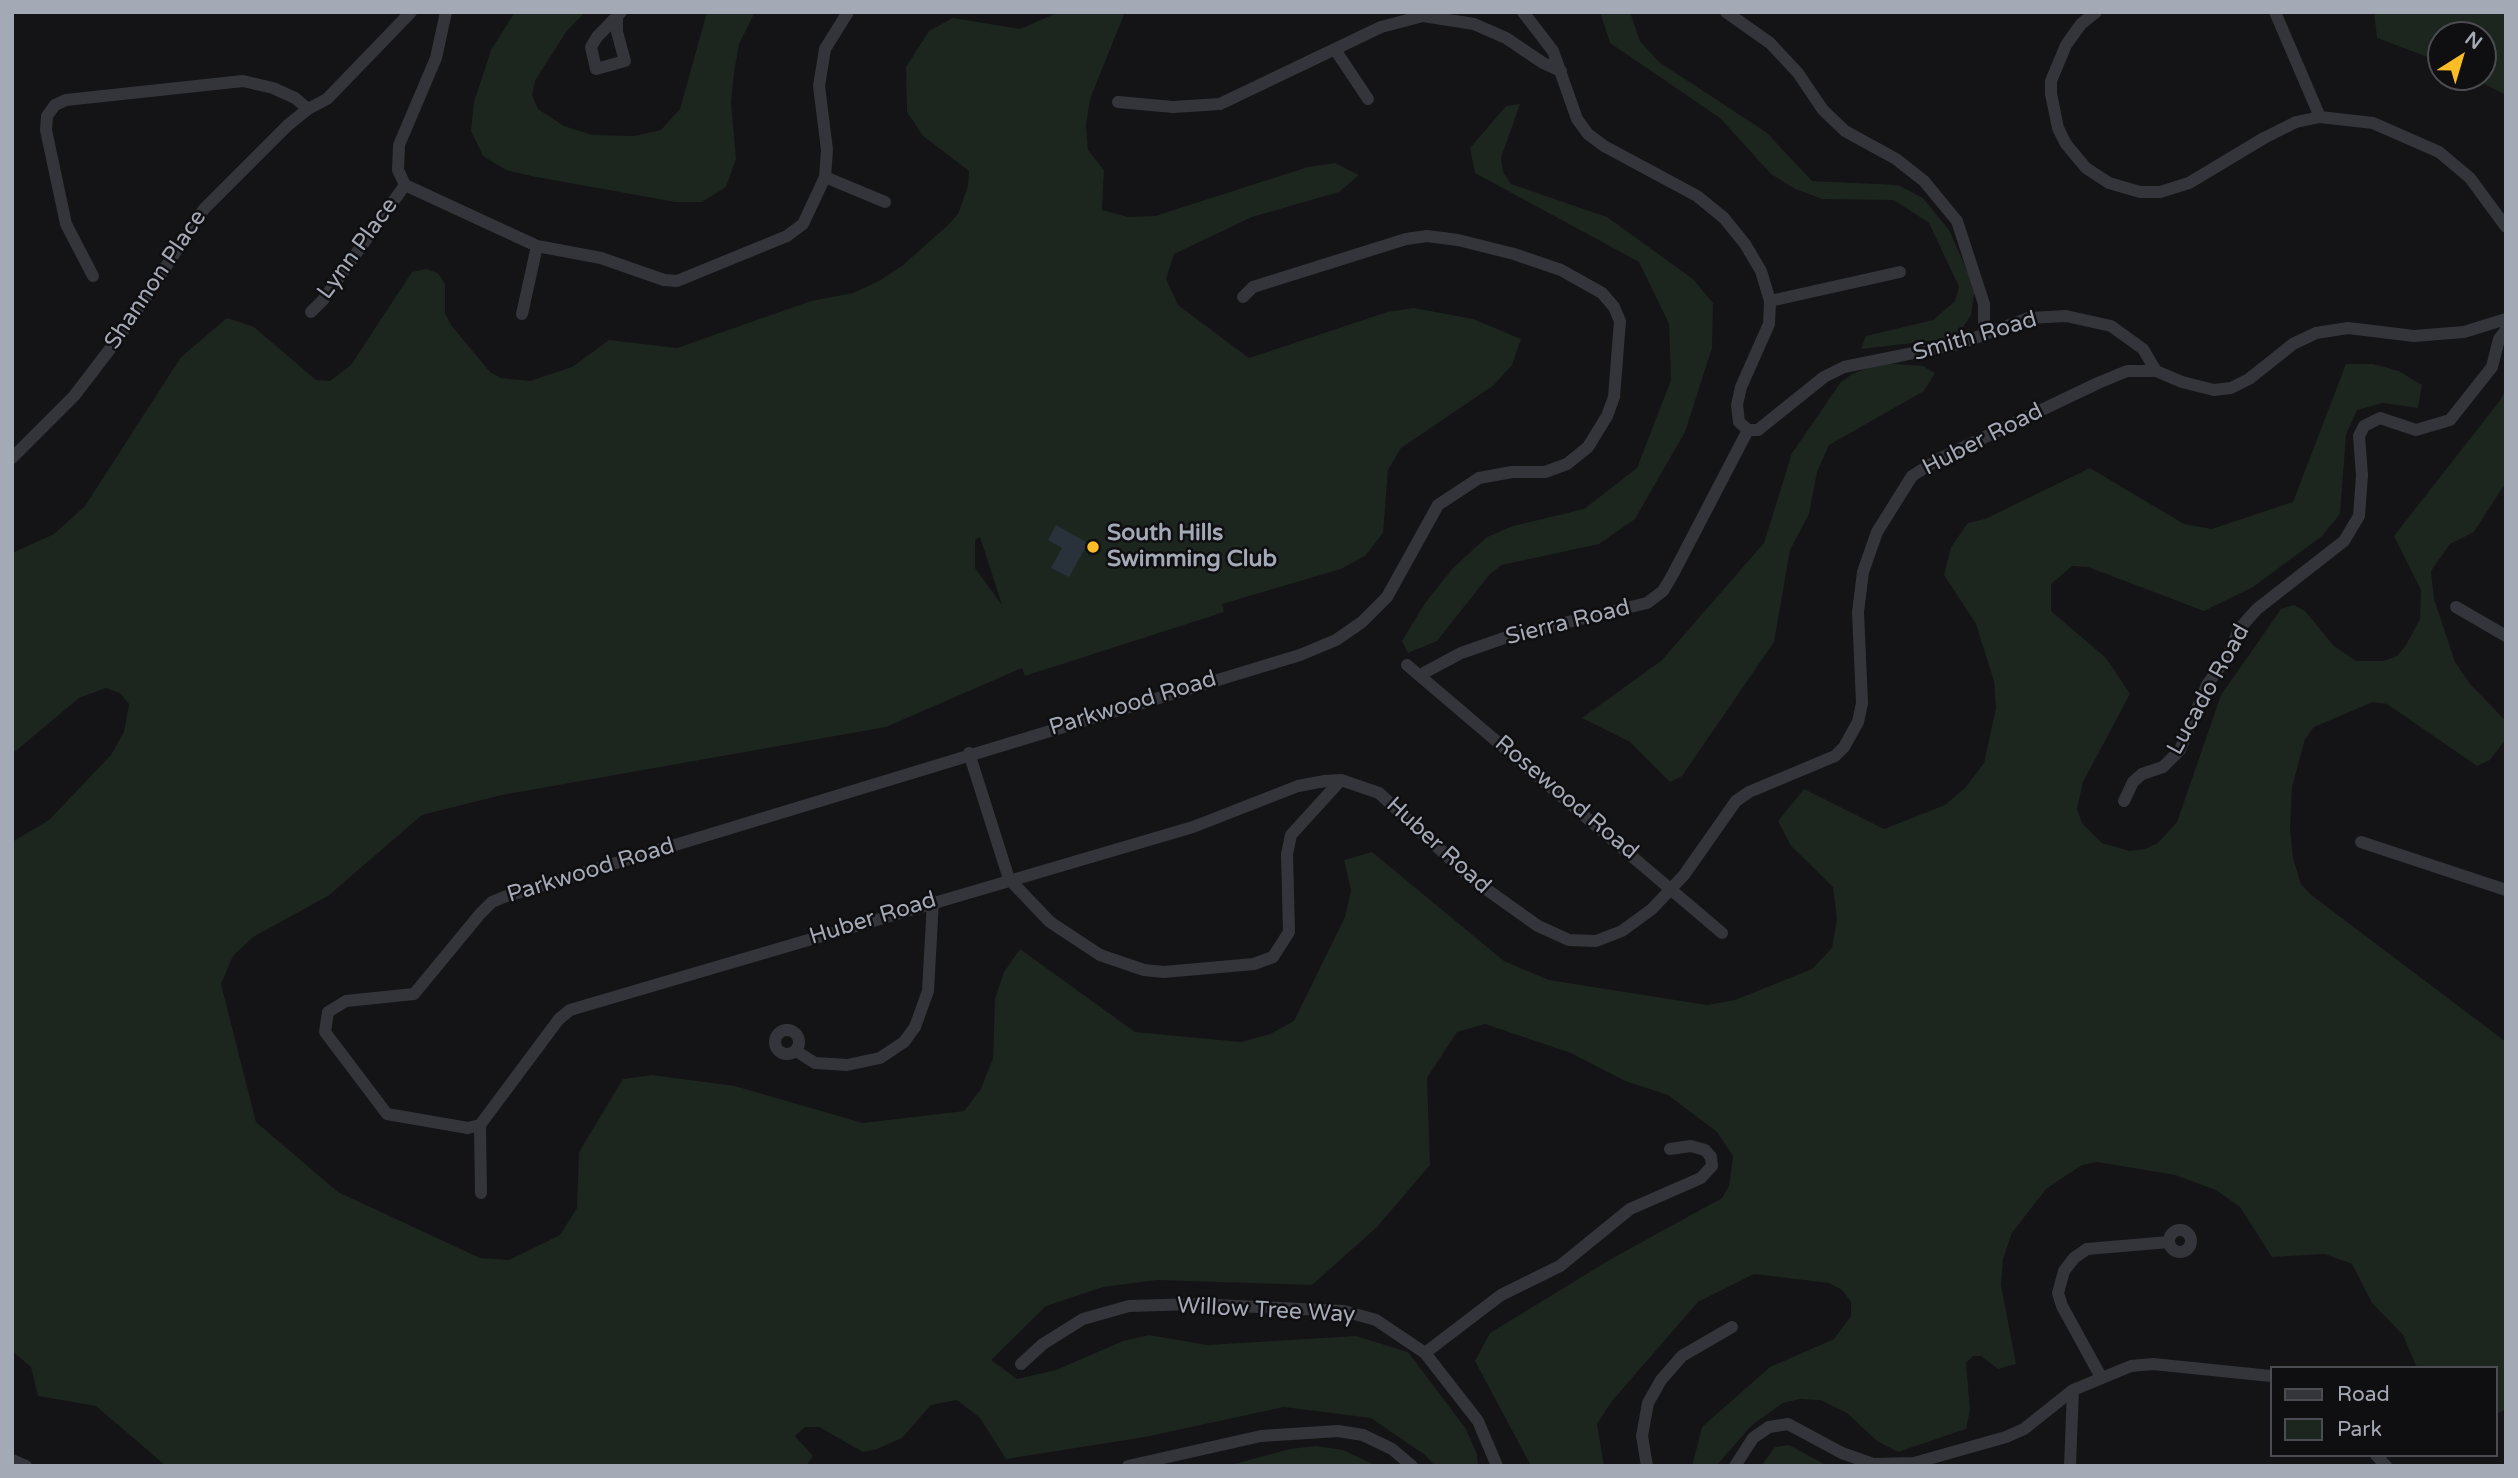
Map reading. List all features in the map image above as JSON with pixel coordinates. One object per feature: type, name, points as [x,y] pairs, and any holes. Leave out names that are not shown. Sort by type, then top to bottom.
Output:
[{"type":"street","name":"Shannon Place","points":[[12,458],[74,396],[172,261],[204,209],[288,125],[308,109],[327,99],[411,12]]},
{"type":"street","points":[[446,12],[436,58],[399,145],[398,170],[405,184],[537,246],[601,258],[677,281],[787,236],[803,224],[825,177],[827,150],[819,86],[825,49],[848,12]]},
{"type":"street","points":[[1522,12],[1553,51],[1577,119],[1588,134],[1604,146],[1696,196],[1724,218],[1745,244],[1761,271],[1770,301],[1769,324],[1741,387],[1737,405],[1739,422],[1748,430]]},
{"type":"street","points":[[1726,12],[1770,43],[1798,73],[1823,110],[1845,131],[1896,159],[1924,181],[1949,211],[1957,221],[1975,270],[1984,304],[1984,333]]},
{"type":"street","points":[[2096,12],[2081,24],[2066,45],[2051,81],[2051,94],[2059,128],[2066,144],[2086,168],[2109,183],[2140,192],[2160,192],[2189,183],[2264,138],[2296,122],[2320,117],[2373,123],[2439,152],[2470,178],[2506,227]]},
{"type":"street","points":[[2275,12],[2320,117]]},
{"type":"street","points":[[1118,102],[1172,107],[1220,104],[1336,51],[1381,27],[1423,16],[1474,24],[1506,38],[1543,63],[1561,71]]},
{"type":"street","points":[[1336,51],[1368,99]]},
{"type":"street","points":[[93,276],[66,224],[46,130],[47,116],[55,105],[66,100],[243,81],[274,88],[295,98],[308,109]]},
{"type":"street","points":[[825,177],[885,202]]},
{"type":"street","name":"Lynn Place","points":[[311,312],[323,300],[405,184]]},
{"type":"street","name":"Parkwood Road","points":[[480,1125],[468,1128],[387,1114],[325,1032],[328,1012],[346,1001],[414,995],[492,902],[969,753],[1287,659],[1336,640],[1362,622],[1387,597],[1438,505],[1455,491],[1479,478],[1512,472],[1545,472],[1567,464],[1588,447],[1607,416],[1614,397],[1620,321],[1614,307],[1602,293],[1561,270],[1514,254],[1458,240],[1427,236],[1406,239],[1253,287],[1243,297]]},
{"type":"street","points":[[522,314],[537,246]]},
{"type":"street","points":[[1770,301],[1900,272]]},
{"type":"street","name":"Smith Road","points":[[1748,430],[1758,430],[1825,377],[1844,368],[1921,354],[1958,344],[2029,317],[2066,316],[2111,326],[2143,349],[2156,371]]},
{"type":"street","points":[[2156,371],[2198,387],[2231,388],[2249,379],[2292,344],[2316,333],[2348,328],[2414,336],[2464,332],[2506,319]]},
{"type":"street","name":"Lucado Road","points":[[2124,801],[2133,782],[2142,774],[2163,767],[2180,750],[2207,685],[2227,657],[2240,628],[2257,609],[2344,541],[2359,516],[2362,475],[2360,436],[2364,426],[2380,418],[2416,430],[2450,420],[2491,366],[2506,330]]},
{"type":"street","name":"Huber Road","points":[[480,1125],[559,1019],[570,1010],[933,901],[1192,827],[1298,786],[1341,780],[1379,793],[1472,879],[1538,926],[1569,940],[1596,941],[1622,931],[1652,909],[1672,888],[1716,833],[1736,801],[1835,756],[1850,737],[1862,703],[1858,612],[1863,572],[1877,532],[1912,476],[1939,459],[2098,383],[2127,371],[2156,371]]},
{"type":"street","name":"Sierra Road","points":[[1420,675],[1461,653],[1510,636],[1647,603],[1668,582],[1748,430]]},
{"type":"street","points":[[2456,607],[2506,636]]},
{"type":"street","name":"Rosewood Road","points":[[1407,665],[1722,933]]},
{"type":"street","points":[[969,753],[1009,879],[1050,922],[1111,959],[1144,970],[1164,972],[1254,964],[1273,957],[1289,932],[1287,854],[1291,835],[1341,780]]},
{"type":"street","points":[[2361,842],[2506,890]]},
{"type":"street","points":[[796,1051],[816,1063],[847,1065],[880,1058],[904,1042],[915,1027],[928,991],[933,901]]},
{"type":"street","points":[[480,1125],[481,1193]]},
{"type":"street","points":[[1424,1353],[1501,1295],[1560,1266],[1630,1209],[1701,1178],[1712,1166],[1711,1157],[1704,1150],[1690,1146],[1670,1149]]},
{"type":"street","points":[[2101,1377],[2062,1306],[2058,1293],[2064,1271],[2074,1258],[2087,1249],[2169,1242]]},
{"type":"street","name":"Willow Tree Way","points":[[1021,1364],[1043,1344],[1083,1319],[1129,1306],[1195,1304],[1352,1312],[1376,1320],[1424,1353],[1478,1421],[1497,1466]]},
{"type":"street","points":[[1647,1466],[1642,1436],[1648,1403],[1661,1380],[1682,1356],[1732,1327]]},
{"type":"street","points":[[1735,1466],[1753,1438],[1769,1427],[1788,1424],[1842,1453],[1873,1464],[1914,1463],[2015,1433],[2073,1390],[2132,1366],[2153,1364],[2270,1376]]},
{"type":"street","points":[[2070,1466],[2073,1390]]},
{"type":"street","points":[[1128,1466],[1261,1436],[1338,1431],[1363,1435],[1392,1449],[1412,1466]]},
{"type":"street","points":[[12,1461],[26,1466]]},
{"type":"green space","points":[[515,12],[585,12],[566,32],[535,81],[532,95],[538,109],[564,126],[592,135],[634,136],[661,130],[680,109],[707,12],[755,12],[739,44],[734,73],[731,102],[736,159],[726,187],[702,202],[675,202],[531,176],[506,170],[483,156],[471,131],[474,102],[491,50]]},
{"type":"green space","points":[[1059,12],[1125,12],[1090,99],[1086,125],[1088,150],[1104,170],[1102,210],[1128,217],[1155,216],[1308,167],[1335,163],[1359,175],[1339,192],[1252,217],[1174,254],[1166,279],[1178,305],[1249,358],[1387,312],[1414,308],[1473,319],[1521,339],[1512,365],[1494,385],[1401,448],[1388,470],[1383,533],[1365,556],[1341,569],[1222,604],[1224,612],[1025,676],[1022,668],[886,727],[502,795],[422,815],[328,896],[253,937],[233,956],[221,984],[256,1122],[338,1192],[480,1258],[509,1260],[560,1235],[577,1208],[579,1152],[623,1079],[652,1075],[735,1086],[863,1123],[964,1111],[981,1089],[993,1058],[995,999],[1004,972],[1020,949],[1135,1032],[1241,1042],[1270,1034],[1294,1021],[1345,917],[1351,890],[1344,860],[1372,852],[1504,961],[1549,980],[1707,1005],[1735,1000],[1812,969],[1832,948],[1837,919],[1833,887],[1791,846],[1778,821],[1804,789],[1884,829],[1945,805],[1965,788],[1984,763],[1996,708],[1994,681],[1976,624],[1944,575],[1951,547],[1968,523],[1985,519],[2090,468],[2184,524],[2212,529],[2293,502],[2346,364],[2373,364],[2399,371],[2422,385],[2418,408],[2383,403],[2357,410],[2346,435],[2340,514],[2322,536],[2253,587],[2204,611],[2088,567],[2072,566],[2051,584],[2051,611],[2106,658],[2130,694],[2083,782],[2077,809],[2082,823],[2102,843],[2130,851],[2145,849],[2158,843],[2177,822],[2221,695],[2281,609],[2294,605],[2305,611],[2334,646],[2356,661],[2383,661],[2397,656],[2406,645],[2420,619],[2421,590],[2394,536],[2501,399],[2506,388],[2506,482],[2474,532],[2450,544],[2431,571],[2434,599],[2455,662],[2470,684],[2506,721],[2506,739],[2490,760],[2477,766],[2387,704],[2373,702],[2314,727],[2305,739],[2292,787],[2290,827],[2293,858],[2301,884],[2310,894],[2506,1042],[2506,1409],[2497,1414],[2497,1366],[2416,1366],[2403,1335],[2372,1303],[2352,1264],[2325,1254],[2272,1257],[2240,1207],[2216,1190],[2175,1175],[2097,1162],[2082,1165],[2046,1189],[2012,1233],[2003,1259],[2001,1285],[2016,1364],[1998,1369],[1981,1356],[1973,1356],[1966,1363],[1970,1410],[1966,1429],[1898,1452],[1877,1441],[1847,1413],[1820,1400],[1800,1399],[1783,1403],[1752,1425],[1716,1466],[1692,1466],[1702,1427],[1770,1367],[1834,1339],[1851,1316],[1851,1302],[1842,1290],[1829,1283],[1754,1274],[1698,1302],[1612,1401],[1597,1424],[1604,1466],[1531,1466],[1475,1361],[1490,1333],[1611,1259],[1722,1198],[1729,1186],[1733,1156],[1717,1132],[1668,1095],[1625,1081],[1571,1053],[1485,1024],[1457,1032],[1427,1078],[1430,1165],[1377,1227],[1312,1285],[1157,1280],[1103,1287],[1046,1306],[991,1360],[1017,1379],[1056,1370],[1123,1341],[1149,1335],[1207,1345],[1356,1336],[1408,1352],[1466,1429],[1477,1454],[1478,1466],[1435,1466],[1425,1455],[1371,1418],[1284,1407],[1145,1437],[1006,1459],[980,1418],[957,1400],[931,1405],[902,1438],[863,1452],[819,1427],[805,1427],[795,1436],[813,1456],[806,1466],[166,1466],[96,1406],[38,1396],[31,1367],[12,1351],[12,842],[49,820],[111,755],[124,732],[129,704],[120,693],[106,688],[79,698],[12,754],[12,553],[54,534],[85,506],[181,357],[227,318],[254,327],[316,380],[330,381],[351,365],[412,272],[426,269],[438,273],[445,284],[445,313],[451,325],[490,372],[501,378],[530,381],[572,367],[609,340],[677,348],[811,301],[853,293],[879,281],[903,265],[948,225],[958,214],[968,186],[969,171],[923,136],[907,112],[906,67],[929,31],[953,18],[1020,29]],"holes":[[[980,537],[1002,605],[975,568],[975,540]]]},
{"type":"green space","points":[[1600,12],[1630,12],[1640,41],[1659,62],[1766,132],[1812,181],[1898,185],[1923,198],[1949,230],[1975,288],[1971,315],[1956,338],[1861,349],[1866,336],[1933,320],[1955,301],[1959,287],[1929,223],[1894,200],[1822,199],[1795,189],[1771,174],[1720,118],[1610,43]]},
{"type":"green space","points":[[2374,12],[2506,12],[2506,95],[2497,90],[2497,21],[2427,21],[2427,57],[2377,38]]},
{"type":"green space","points":[[1520,104],[1501,158],[1503,172],[1511,184],[1607,217],[1693,279],[1713,303],[1712,348],[1685,432],[1635,519],[1599,544],[1502,565],[1490,574],[1437,641],[1408,653],[1402,641],[1425,603],[1453,568],[1487,537],[1513,526],[1584,509],[1637,468],[1671,380],[1669,324],[1639,262],[1475,173],[1470,148],[1506,106]]},
{"type":"green space","points":[[1881,363],[1923,366],[1935,373],[1924,391],[1829,445],[1817,472],[1809,514],[1790,550],[1774,642],[1682,776],[1670,782],[1630,742],[1582,718],[1662,660],[1764,543],[1792,453],[1841,382],[1852,374]]},
{"type":"green space","points":[[1789,1445],[1828,1466],[1761,1466],[1775,1447]]},
{"type":"green space","points":[[1316,1446],[1343,1450],[1377,1466],[1227,1466],[1290,1449]]},
{"type":"shaded area","points":[[1056,525],[1088,543],[1069,577],[1051,568],[1062,548],[1048,540]]},
{"type":"place","name":"South Hills Swimming Club","points":[[1093,547]]}]
